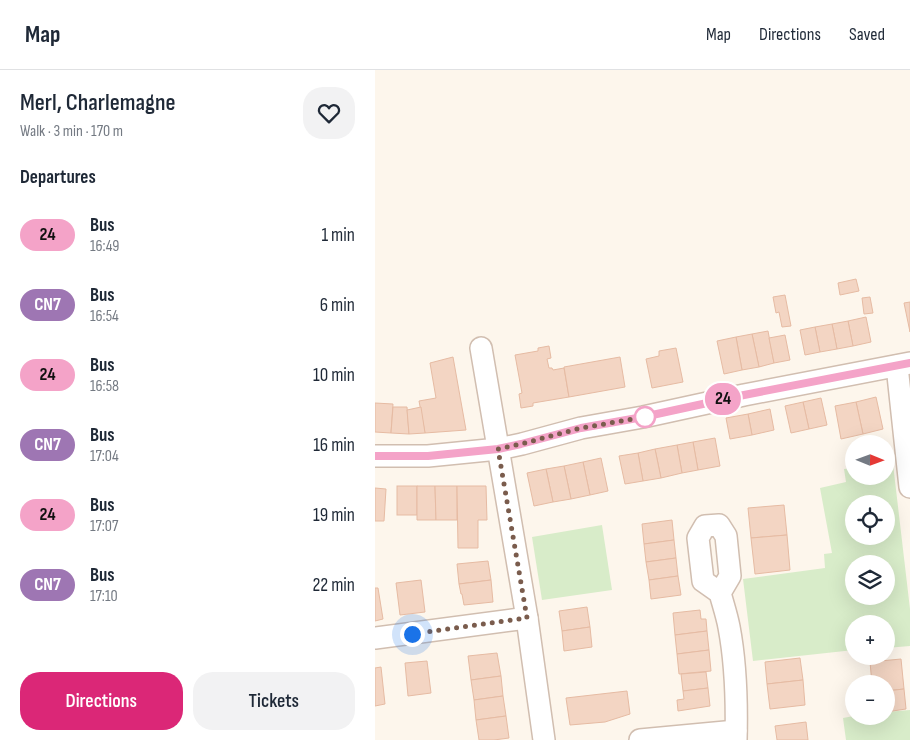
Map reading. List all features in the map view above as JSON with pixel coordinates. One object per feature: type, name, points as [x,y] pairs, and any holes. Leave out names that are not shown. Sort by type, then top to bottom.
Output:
[{"type":"street","points":[[481,348],[527,618],[544,740]]},
{"type":"street","points":[[375,456],[428,456],[498,449],[581,428],[903,364],[910,487]]},
{"type":"street","points":[[640,740],[736,735],[737,706],[734,667],[729,627],[720,593]]},
{"type":"street","points":[[375,638],[527,618]]},
{"type":"green space","points":[[895,481],[910,609],[910,646],[895,647],[895,615],[845,615],[845,651],[753,661],[743,579],[825,568],[824,554],[832,553],[820,488],[845,482],[845,485],[895,485]]},
{"type":"green space","points":[[602,525],[612,590],[542,600],[532,537]]},
{"type":"green space","points":[[910,710],[910,740],[846,740],[843,718],[845,718],[845,725],[895,725],[895,711]]},
{"type":"building","points":[[856,279],[859,291],[840,295],[838,283]]},
{"type":"building","points":[[785,295],[791,326],[782,327],[779,312],[776,313],[773,297]]},
{"type":"building","points":[[870,297],[873,313],[864,314],[862,298]]},
{"type":"building","points":[[910,302],[910,332],[904,303]]},
{"type":"building","points":[[866,317],[871,342],[853,346],[848,321]]},
{"type":"building","points":[[848,321],[853,346],[837,349],[832,324]]},
{"type":"building","points":[[832,324],[837,349],[820,352],[815,327]]},
{"type":"building","points":[[815,327],[820,352],[805,355],[800,330]]},
{"type":"building","points":[[768,331],[774,363],[759,367],[752,334]]},
{"type":"building","points":[[752,334],[759,367],[742,370],[736,337]]},
{"type":"building","points":[[785,335],[790,360],[774,363],[769,338]]},
{"type":"building","points":[[736,337],[742,370],[724,374],[717,341]]},
{"type":"building","points":[[549,346],[551,358],[547,359],[549,368],[553,370],[564,368],[569,397],[533,403],[533,406],[521,408],[519,394],[522,393],[515,355],[538,351],[538,348]]},
{"type":"building","points":[[676,348],[683,382],[652,388],[646,359],[659,356],[659,351]]},
{"type":"building","points":[[453,357],[466,430],[425,433],[419,401],[436,398],[430,363]]},
{"type":"building","points":[[620,357],[625,387],[569,397],[564,367]]},
{"type":"building","points":[[876,397],[883,429],[863,434],[856,402]]},
{"type":"building","points":[[821,398],[827,425],[809,429],[803,402]]},
{"type":"building","points":[[803,402],[809,429],[791,433],[785,406]]},
{"type":"building","points":[[856,402],[863,434],[845,435],[845,438],[841,439],[835,406]]},
{"type":"building","points":[[375,403],[393,404],[391,433],[375,432]]},
{"type":"building","points":[[393,407],[407,407],[409,434],[391,433]]},
{"type":"building","points":[[421,407],[425,433],[409,434],[407,410]]},
{"type":"building","points":[[770,409],[774,430],[752,435],[748,414]]},
{"type":"building","points":[[748,414],[752,435],[730,439],[726,418]]},
{"type":"building","points":[[715,438],[720,466],[698,470],[693,442]]},
{"type":"building","points":[[693,442],[698,470],[682,473],[677,445]]},
{"type":"building","points":[[677,445],[682,473],[661,478],[655,449]]},
{"type":"building","points":[[655,449],[661,478],[643,481],[638,453]]},
{"type":"building","points":[[638,453],[643,481],[625,484],[619,456]]},
{"type":"building","points":[[601,458],[608,491],[590,495],[583,462]]},
{"type":"building","points":[[583,462],[590,495],[571,499],[564,466]]},
{"type":"building","points":[[564,466],[571,499],[553,502],[546,469]]},
{"type":"building","points":[[546,469],[553,502],[534,506],[527,473]]},
{"type":"building","points":[[397,486],[417,486],[417,515],[397,515]]},
{"type":"building","points":[[417,486],[435,486],[436,520],[417,520]]},
{"type":"building","points":[[435,486],[457,486],[457,520],[436,520]]},
{"type":"building","points":[[457,486],[486,486],[487,520],[478,520],[478,548],[458,548]]},
{"type":"building","points":[[375,488],[386,489],[384,521],[375,521]]},
{"type":"building","points":[[784,505],[787,535],[751,538],[748,508]]},
{"type":"building","points":[[672,520],[674,540],[644,544],[642,524]]},
{"type":"building","points":[[787,535],[790,570],[755,574],[751,538]]},
{"type":"building","points":[[674,540],[676,558],[646,562],[644,544]]},
{"type":"building","points":[[676,558],[678,576],[649,580],[646,562]]},
{"type":"building","points":[[488,561],[491,580],[459,584],[457,564]]},
{"type":"building","points":[[678,576],[681,595],[651,599],[649,580]]},
{"type":"building","points":[[421,580],[425,612],[400,615],[396,583]]},
{"type":"building","points":[[491,580],[493,602],[464,605],[459,584]]},
{"type":"building","points":[[375,588],[378,588],[383,619],[375,621]]},
{"type":"building","points":[[587,607],[590,627],[562,631],[559,611]]},
{"type":"building","points":[[700,610],[701,619],[706,619],[707,631],[675,635],[673,613]]},
{"type":"building","points":[[590,627],[592,647],[564,651],[562,631]]},
{"type":"building","points":[[707,631],[709,650],[677,654],[675,635]]},
{"type":"building","points":[[709,650],[711,671],[679,674],[677,654]]},
{"type":"building","points":[[497,653],[501,676],[471,680],[468,656]]},
{"type":"building","points":[[800,658],[803,680],[767,684],[765,662]]},
{"type":"building","points":[[901,659],[904,689],[895,690],[895,675],[871,675],[870,665],[895,665],[895,660]]},
{"type":"building","points":[[427,661],[431,693],[408,696],[405,663]]},
{"type":"building","points":[[381,667],[385,704],[375,706],[375,668]]},
{"type":"building","points":[[706,672],[708,688],[683,691],[681,674]]},
{"type":"building","points":[[501,676],[503,696],[474,700],[471,680]]},
{"type":"building","points":[[803,680],[805,705],[770,709],[767,684]]},
{"type":"building","points":[[708,688],[710,706],[678,711],[677,700],[684,699],[683,691]]},
{"type":"building","points":[[904,689],[906,709],[895,711],[895,690]]},
{"type":"building","points":[[627,691],[630,714],[605,722],[570,725],[566,698]]},
{"type":"building","points":[[503,696],[506,716],[476,720],[474,700]]},
{"type":"building","points":[[506,716],[509,738],[479,740],[476,720]]},
{"type":"building","points":[[806,722],[808,740],[777,740],[775,726]]},
{"type":"bus line","name":"24","points":[[375,456],[428,456],[498,449],[581,428],[910,363]]},
{"type":"route","points":[[412,634],[527,618],[498,449],[581,428],[645,417]]}]
